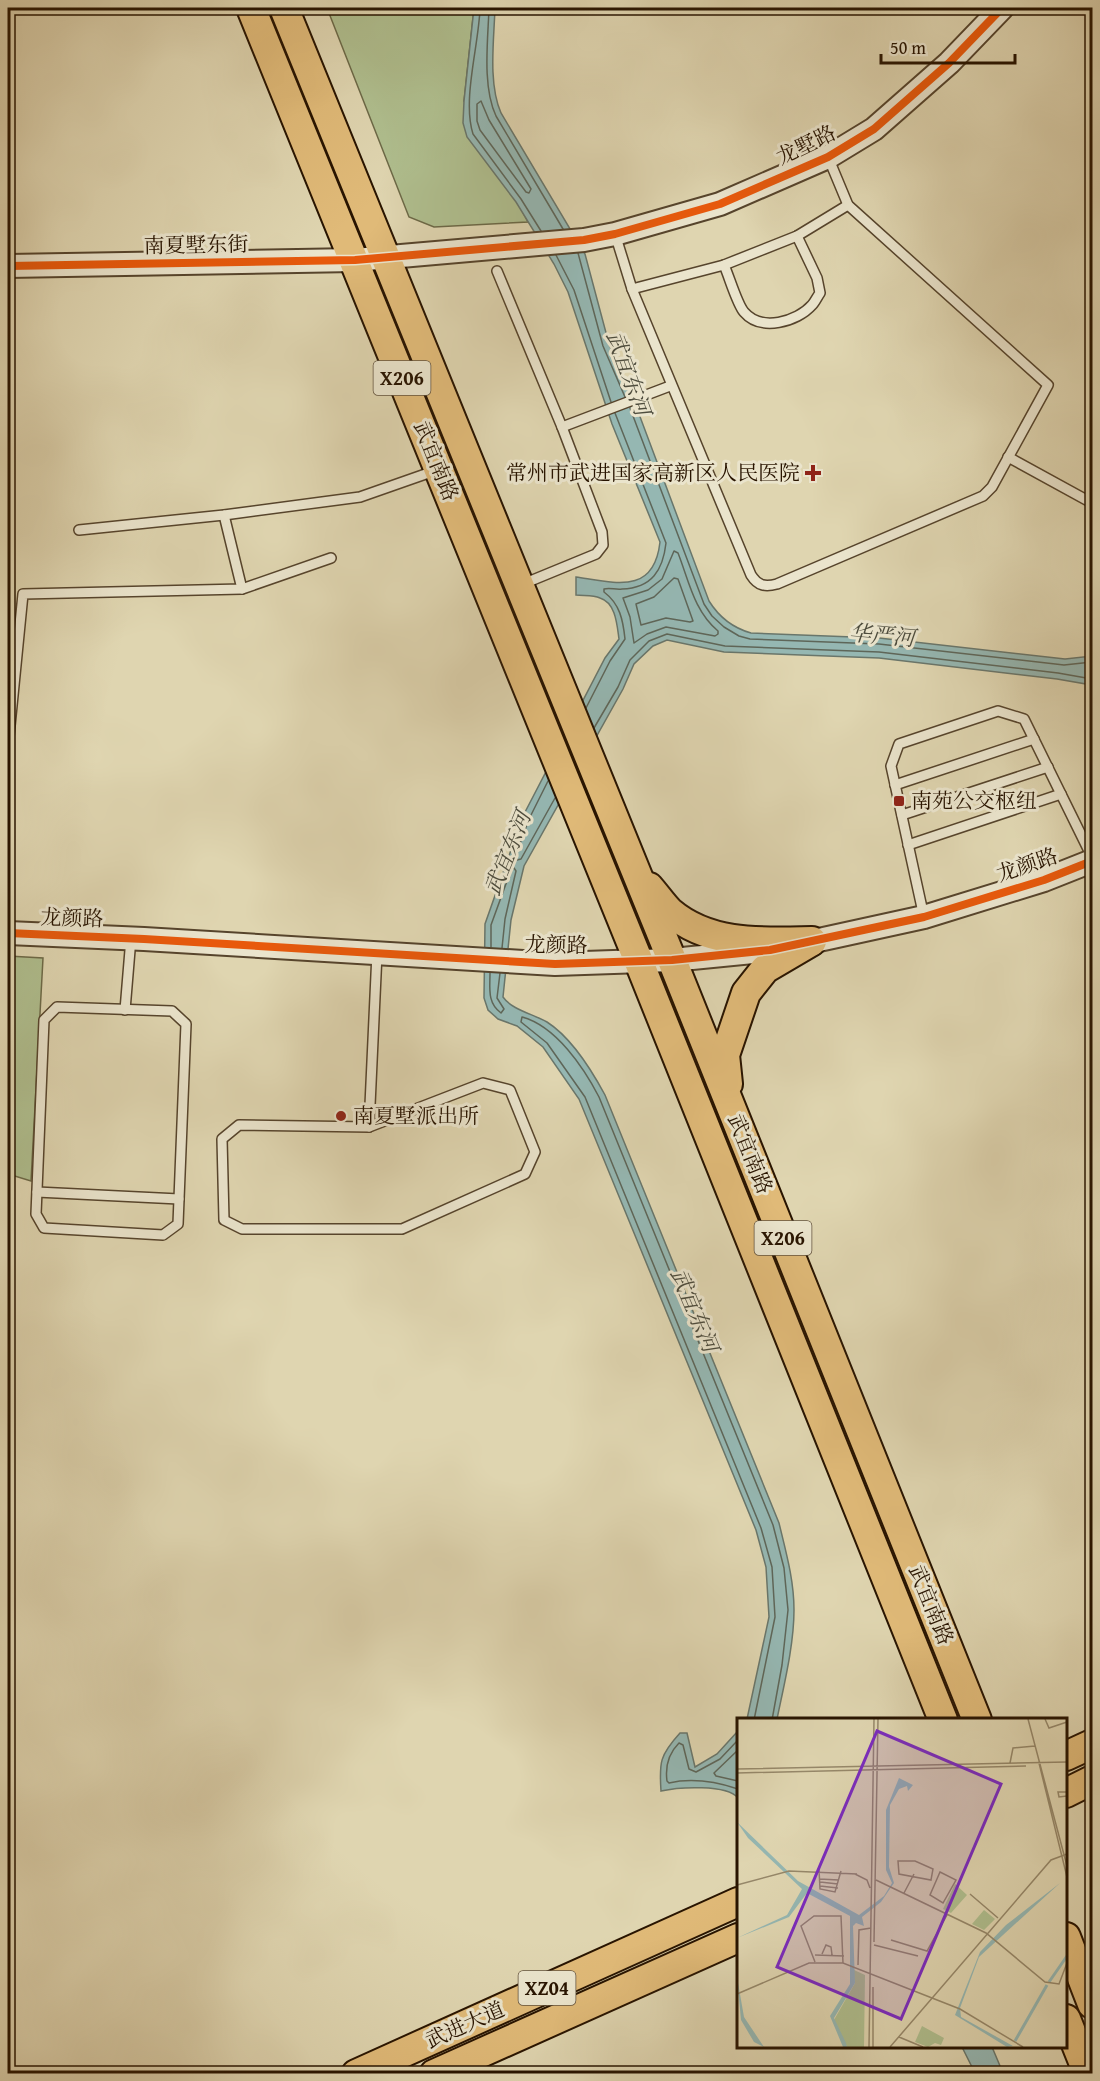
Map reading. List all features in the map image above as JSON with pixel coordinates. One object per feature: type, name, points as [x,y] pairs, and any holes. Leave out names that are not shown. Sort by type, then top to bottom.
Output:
[{"type":"main road","name":"武宜南路","points":[[251,8],[639,962],[943,1718]]},
{"type":"main road","name":"武宜南路","points":[[284,8],[636,871],[977,1718]]},
{"type":"main road","points":[[636,871],[670,912],[703,932],[747,942],[812,941]]},
{"type":"main road","points":[[730,1104],[725,1055],[746,993],[765,969],[812,941]]},
{"type":"main road","points":[[1067,1755],[1092,1744]]},
{"type":"main road","points":[[1067,1792],[1092,1780]]},
{"type":"main road","name":"武进大道","points":[[356,2073],[737,1902]]},
{"type":"main road","name":"武进大道","points":[[434,2073],[737,1938]]},
{"type":"main road","points":[[1067,1942],[1092,2004]]},
{"type":"main road","points":[[1067,2024],[1088,2073]]},
{"type":"street","name":"龙墅路","points":[[386,259],[584,240],[615,234],[720,204],[828,157],[874,129],[949,63],[1002,8]]},
{"type":"street","name":"南夏墅东街","points":[[8,266],[386,259]]},
{"type":"street","name":"龙颜路","points":[[8,933],[131,938],[526,963],[672,960],[770,950],[924,917],[1044,880],[1092,861]]},
{"type":"lane","points":[[615,234],[632,290],[670,386],[751,575],[757,583],[766,587],[777,584],[983,496],[992,488],[1048,385],[848,205],[828,157]]},
{"type":"lane","points":[[632,290],[724,265],[797,236],[848,205]]},
{"type":"lane","points":[[724,265],[744,312],[755,321],[768,324],[799,315],[812,305],[819,293],[817,278],[797,236]]},
{"type":"lane","points":[[497,271],[562,427],[602,532],[603,545],[596,554],[519,586]]},
{"type":"lane","points":[[562,427],[670,386]]},
{"type":"lane","points":[[1008,458],[1092,503]]},
{"type":"lane","points":[[79,530],[224,515],[360,497],[439,469]]},
{"type":"lane","points":[[224,515],[243,589]]},
{"type":"lane","points":[[8,746],[23,594],[243,589],[331,558]]},
{"type":"lane","points":[[924,917],[891,765],[899,744],[998,711],[1024,719],[1092,857]]},
{"type":"lane","points":[[895,785],[1035,739]]},
{"type":"lane","points":[[902,815],[1048,767]]},
{"type":"lane","points":[[908,845],[1062,794]]},
{"type":"lane","points":[[125,1010],[131,938]]},
{"type":"lane","points":[[369,1127],[377,954]]},
{"type":"lane","points":[[57,1007],[125,1010],[172,1011],[186,1024],[178,1224],[163,1235],[44,1228],[36,1214],[44,1020],[57,1007]]},
{"type":"lane","points":[[483,1083],[510,1090],[534,1152],[525,1174],[402,1229],[242,1229],[224,1220],[222,1139],[239,1125],[369,1127],[483,1083]]},
{"type":"lane","points":[[37,1192],[179,1199]]},
{"type":"green space","points":[[327,8],[474,8],[464,101],[528,222],[434,227],[409,217]]},
{"type":"green space","points":[[8,956],[43,958],[31,1181],[8,1174]]},
{"type":"water","points":[[474,8],[495,8],[493,75],[501,113],[585,254],[609,344],[636,406],[709,601],[727,621],[751,633],[879,638],[1065,659],[1092,656],[1092,685],[879,658],[724,652],[667,640],[653,646],[634,664],[623,689],[524,866],[511,920],[503,997],[517,1009],[547,1022],[565,1036],[587,1065],[605,1095],[779,1523],[791,1577],[794,1623],[777,1718],[747,1718],[769,1617],[766,1567],[756,1530],[579,1099],[543,1047],[517,1026],[498,1019],[488,1010],[484,998],[485,924],[523,816],[605,658],[619,639],[613,609],[597,597],[576,595],[576,577],[619,583],[641,578],[650,571],[660,542],[612,424],[568,292],[554,264],[516,202],[467,137],[463,123]]},
{"type":"water","points":[[737,1732],[737,1797],[724,1790],[713,1789],[679,1788],[661,1791],[662,1759],[668,1747],[680,1733],[687,1733],[695,1767],[717,1754]]},
{"type":"water","points":[[962,2048],[992,2048],[1003,2073],[975,2073]]},
{"type":"cycle path","points":[[8,266],[355,260],[584,240],[615,234],[720,204],[828,157],[874,129],[949,63],[1002,8]]},
{"type":"cycle path","points":[[8,933],[555,964],[672,960],[770,950],[924,917],[1044,880],[1092,861]]},
{"type":"place","name":"常州市武进国家高新区人民医院","points":[[813,473]]},
{"type":"place","name":"南苑公交枢纽","points":[[899,801]]},
{"type":"place","name":"南夏墅派出所","points":[[341,1116]]},
{"type":"water label","name":"武宜东河","points":[[629,373]]},
{"type":"water label","name":"华严河","points":[[882,635]]},
{"type":"water label","name":"武宜东河","points":[[507,853]]},
{"type":"water label","name":"武宜东河","points":[[695,1310]]}]
